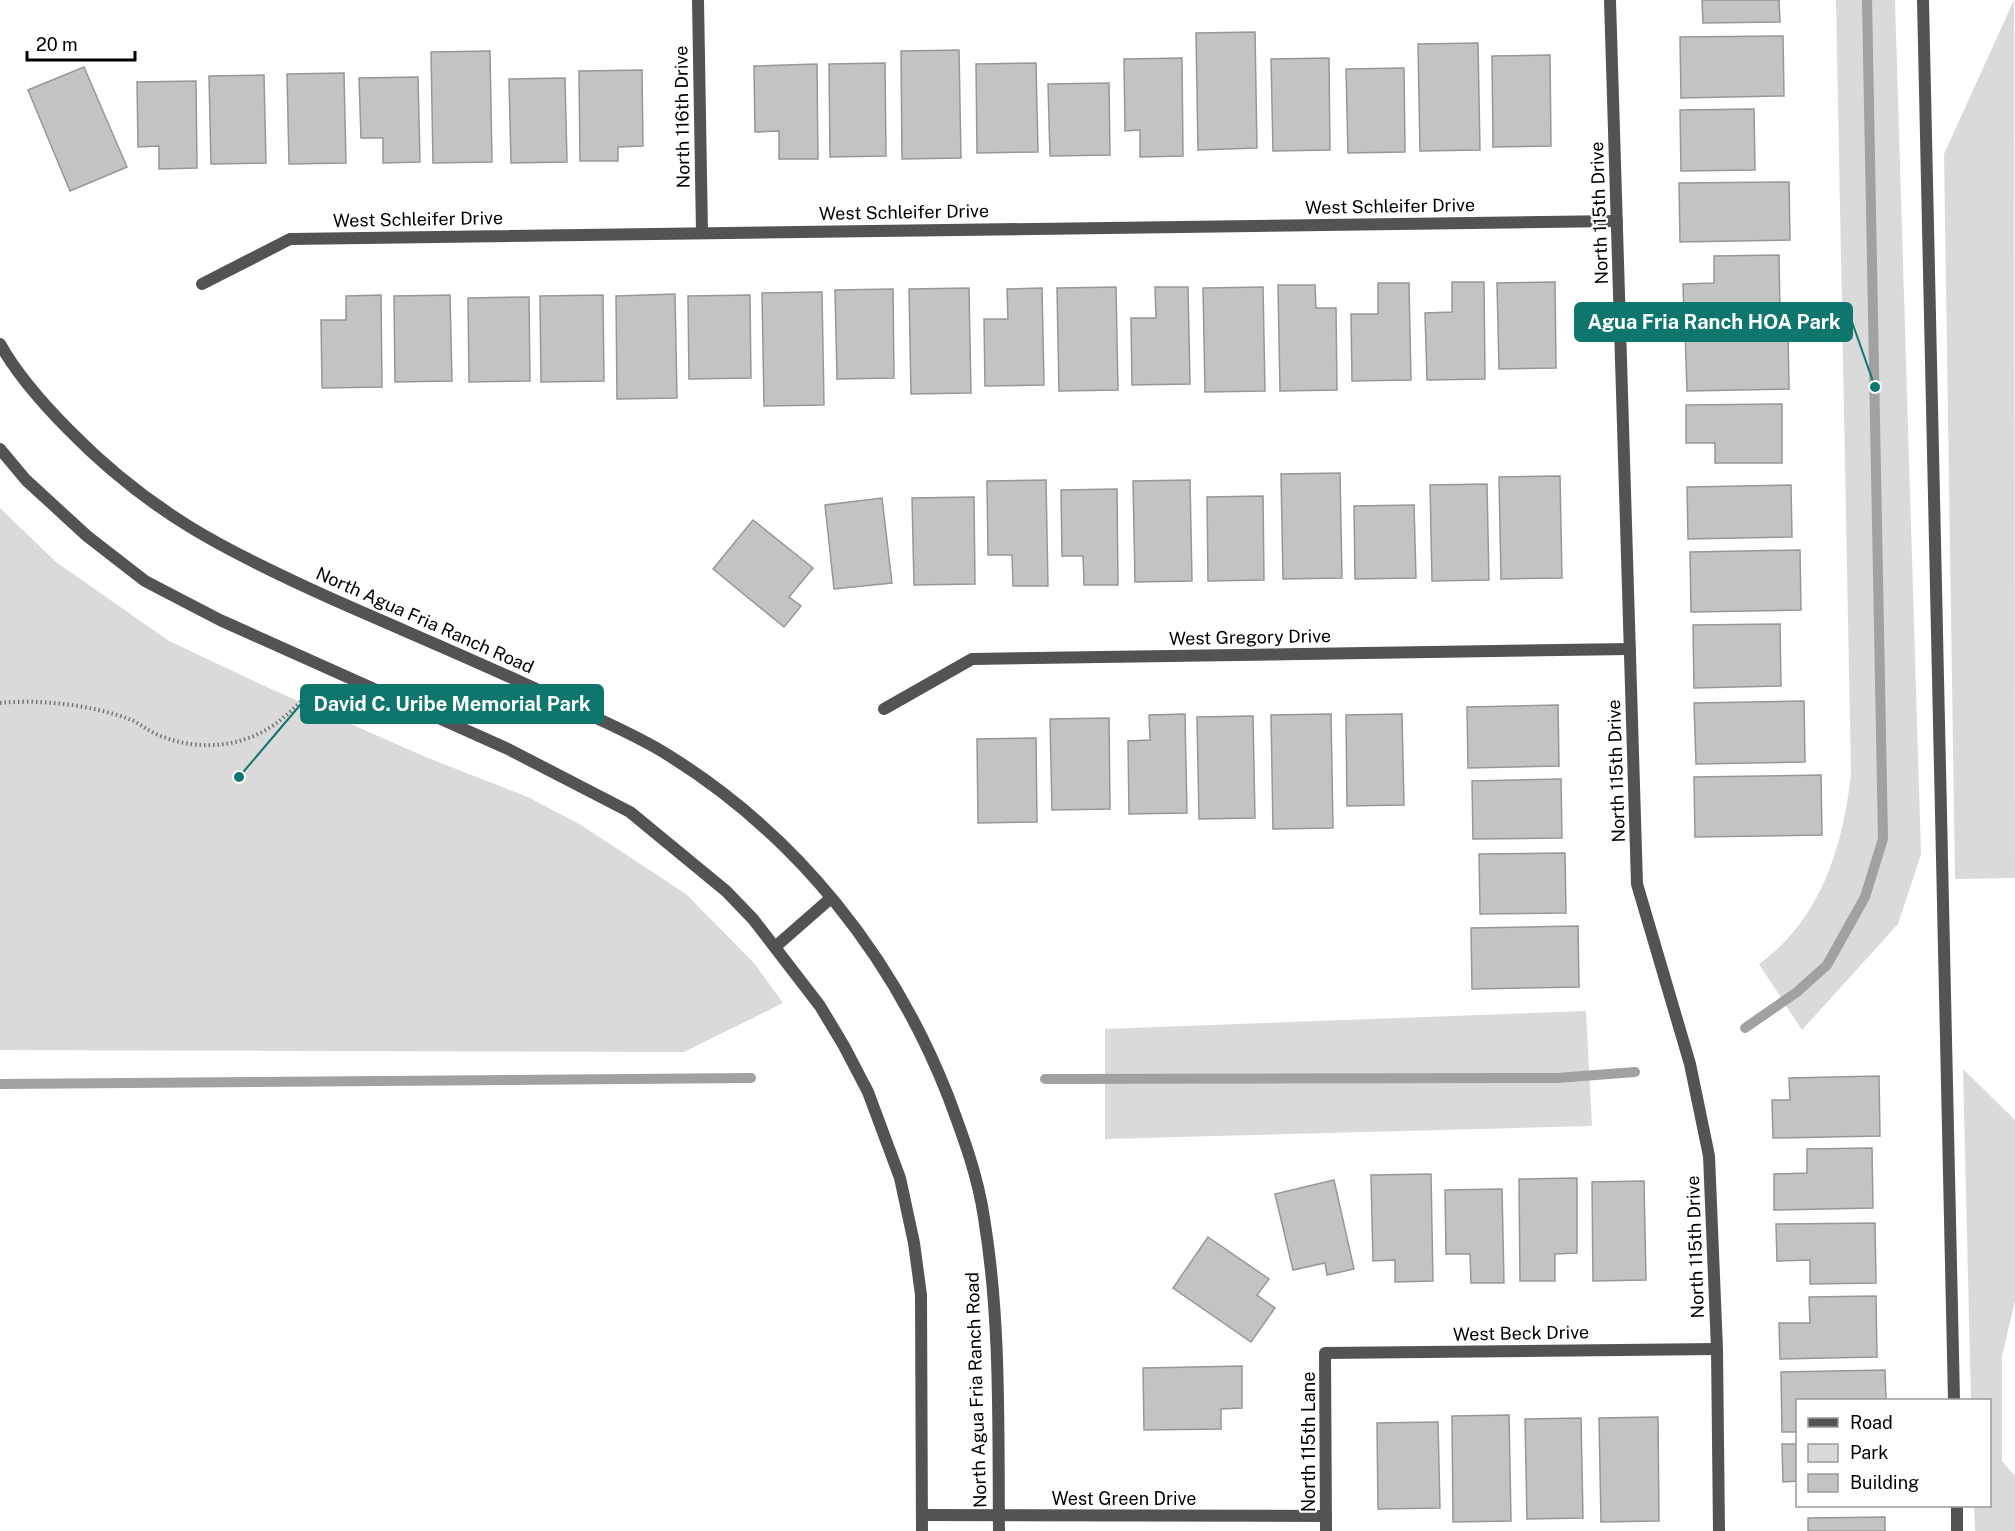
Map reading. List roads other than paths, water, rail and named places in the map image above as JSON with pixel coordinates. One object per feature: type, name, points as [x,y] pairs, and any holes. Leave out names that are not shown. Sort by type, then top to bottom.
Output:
[{"type":"street","name":"North 116th Drive","points":[[698,0],[702,233]]},
{"type":"street","name":"North 115th Drive","points":[[1610,0],[1637,884],[1690,1064],[1709,1156],[1717,1349],[1719,1531]]},
{"type":"street","points":[[1923,0],[1954,1399]]},
{"type":"street","name":"West Schleifer Drive","points":[[202,284],[290,239],[1617,221]]},
{"type":"street","name":"North Agua Fria Ranch Road","points":[[0,344],[42,403],[97,459],[158,508],[246,561],[549,695],[665,753],[742,807],[807,868],[884,968],[914,1018],[942,1082],[974,1170],[984,1217],[996,1327],[999,1531]]},
{"type":"street","points":[[0,449],[26,480],[87,536],[145,581],[220,620],[508,749],[630,812],[726,891],[775,947],[820,1006],[844,1046],[868,1092],[900,1178],[914,1243],[921,1295],[922,1531]]},
{"type":"street","name":"West Gregory Drive","points":[[884,709],[972,659],[1630,649]]},
{"type":"street","points":[[775,947],[831,898]]},
{"type":"street","name":"West Beck Drive","points":[[1325,1353],[1717,1349]]},
{"type":"street","name":"North 115th Lane","points":[[1325,1353],[1326,1531]]},
{"type":"street","points":[[1957,1507],[1957,1531]]},
{"type":"street","name":"West Green Drive","points":[[922,1515],[1326,1516]]},
{"type":"waterway","points":[[1745,1028],[1797,992],[1827,965],[1865,897],[1883,839],[1867,0]]},
{"type":"waterway","points":[[1045,1079],[1557,1078],[1635,1072]]},
{"type":"waterway","points":[[0,1084],[751,1078]]},
{"type":"place","name":"Agua Fria Ranch HOA Park","points":[[1875,387]]},
{"type":"place","name":"David C. Uribe Memorial Park","points":[[239,777]]}]
